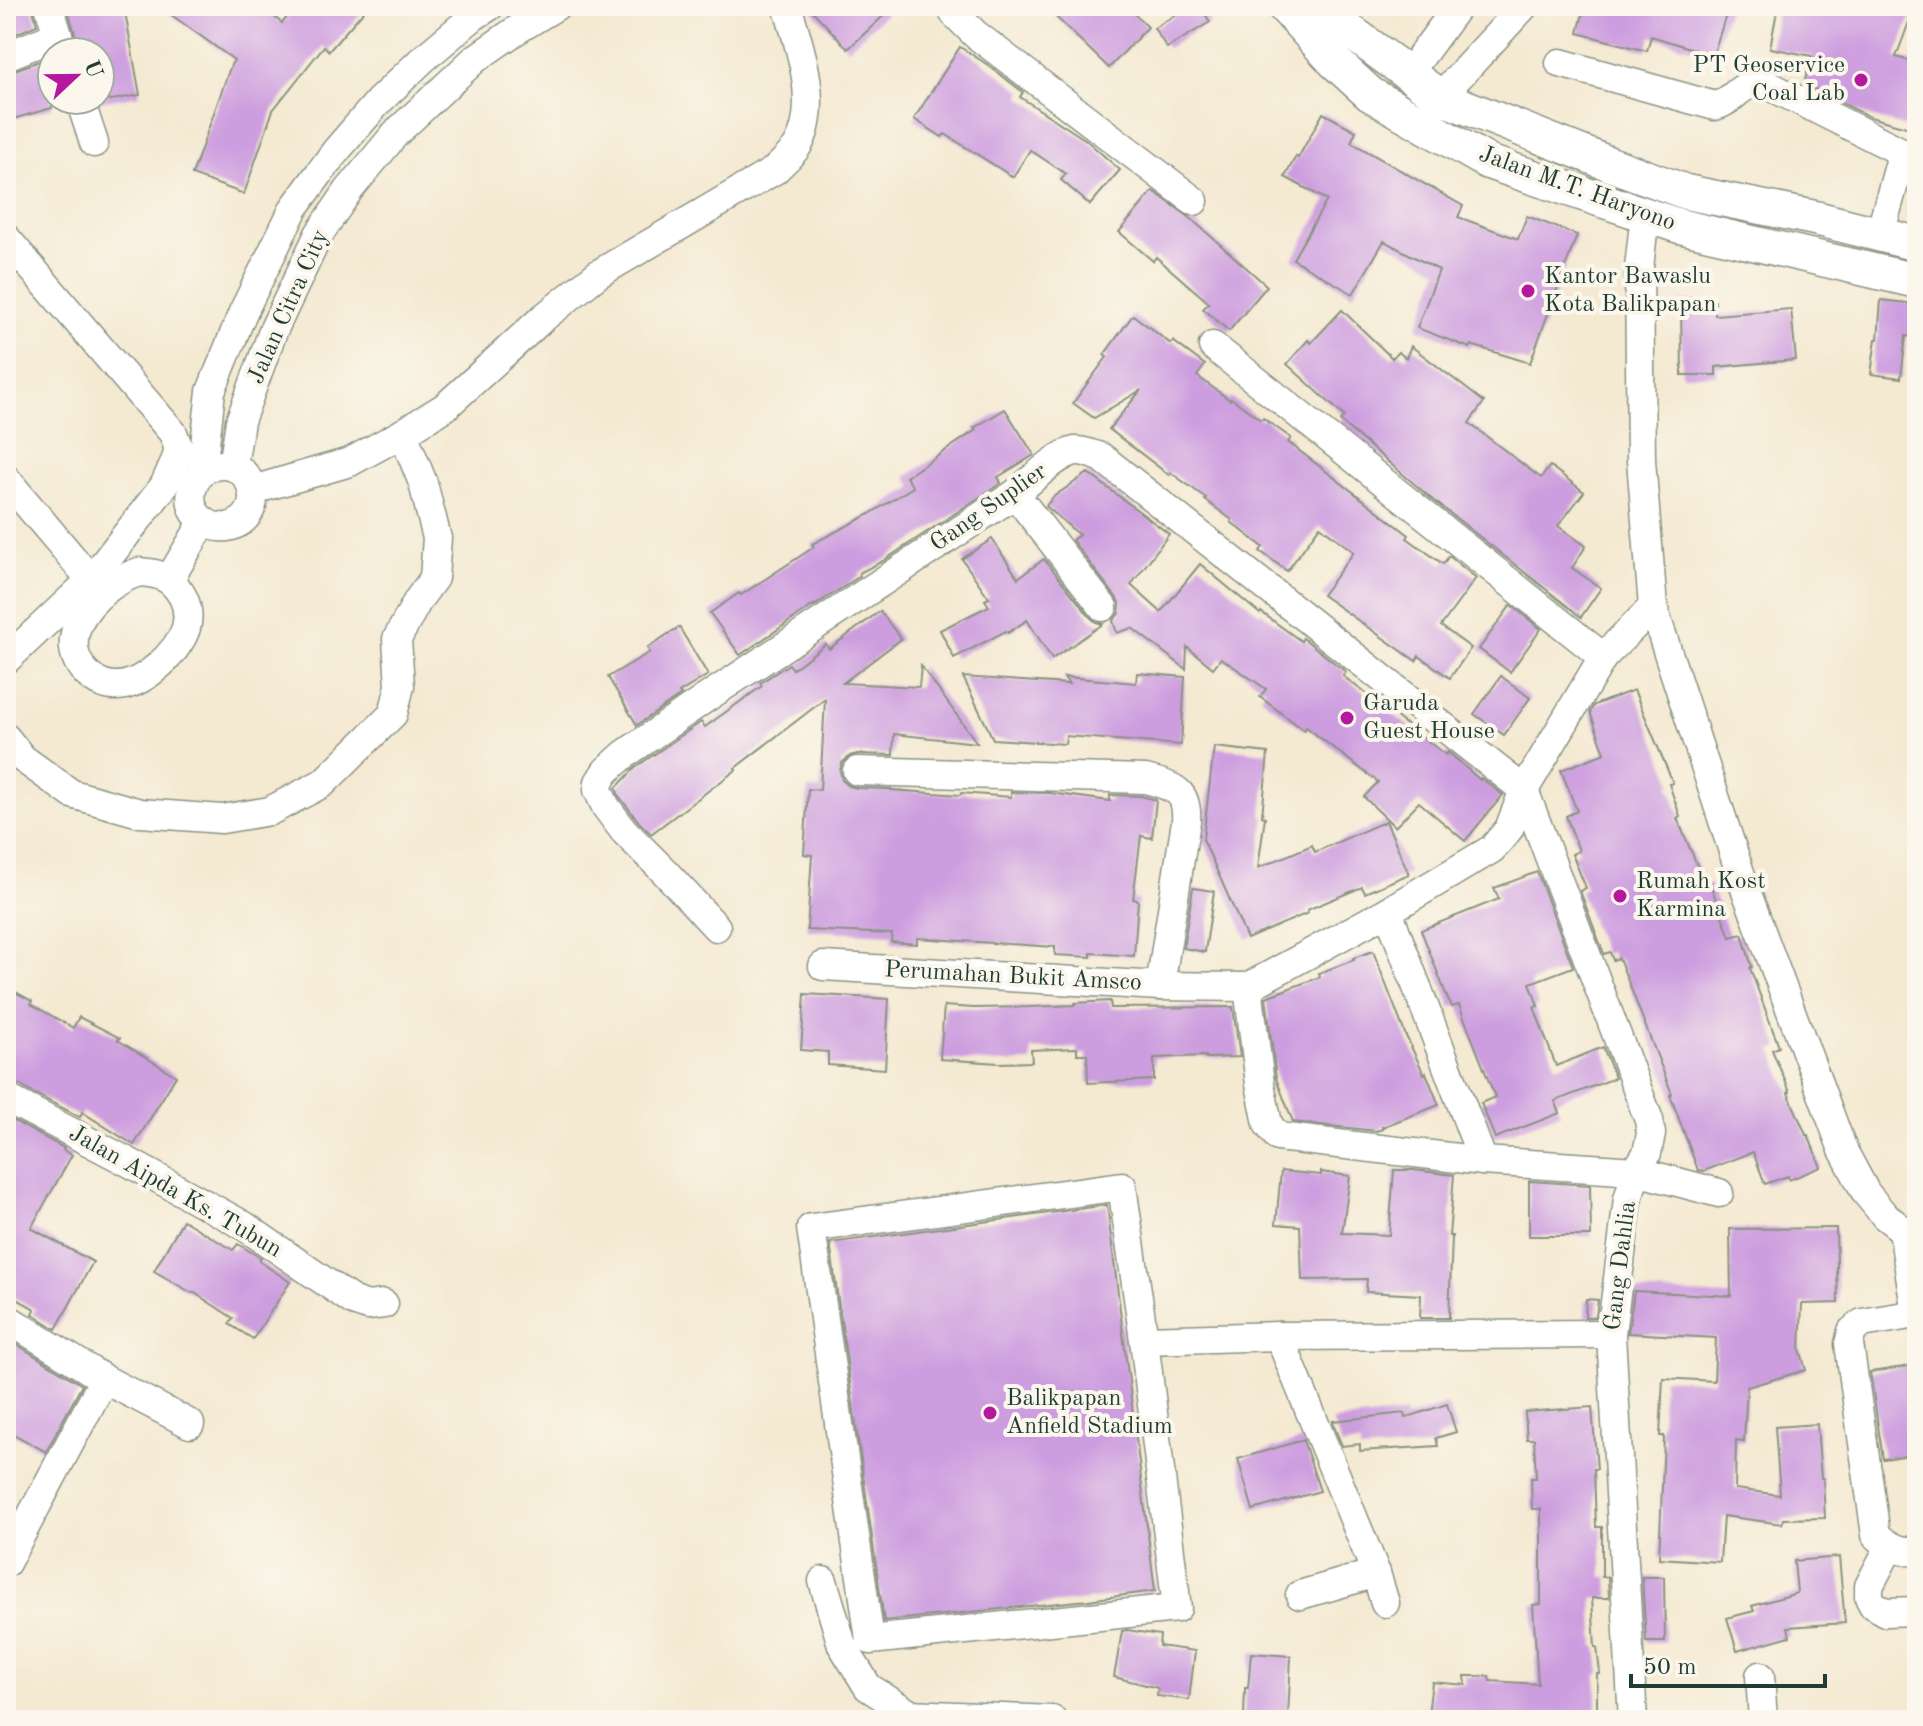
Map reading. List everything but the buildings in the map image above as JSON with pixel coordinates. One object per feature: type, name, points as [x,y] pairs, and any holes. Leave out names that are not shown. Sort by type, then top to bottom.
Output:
[{"type":"main road","name":"Jalan M.T. Haryono","points":[[1284,6],[1334,61],[1370,94],[1488,162],[1679,226],[1917,281]]},
{"type":"main road","name":"Jalan M.T. Haryono","points":[[1324,6],[1351,32],[1440,97],[1686,192],[1815,218],[1917,244]]},
{"type":"main road","points":[[1645,214],[1652,179]]},
{"type":"street","points":[[49,6],[59,36]]},
{"type":"street","name":"Jalan Citra City","points":[[204,521],[194,511],[191,489],[202,471],[211,391],[243,312],[294,208],[335,152],[379,101],[423,59],[490,6]]},
{"type":"street","name":"Jalan Citra City","points":[[233,466],[240,421],[273,331],[319,234],[349,190],[396,133],[436,93],[475,59],[556,6]]},
{"type":"street","points":[[253,490],[350,462],[403,433],[445,407],[543,318],[598,274],[775,170],[797,147],[807,117],[808,94],[802,58],[787,6]]},
{"type":"street","points":[[951,6],[975,34],[1194,201]]},
{"type":"street","points":[[1408,74],[1458,6]]},
{"type":"street","points":[[1440,97],[1524,6]]},
{"type":"street","points":[[6,56],[36,49]]},
{"type":"street","points":[[1560,63],[1715,106],[1753,82],[1764,83],[1898,150],[1900,162],[1880,234]]},
{"type":"street","points":[[85,116],[94,143]]},
{"type":"street","points":[[1645,214],[1639,268],[1641,460],[1653,607],[1745,888],[1843,1150],[1866,1193],[1885,1216],[1910,1232],[1917,1314],[1862,1323],[1852,1331],[1849,1344],[1876,1535],[1903,1549],[1869,1586],[1869,1597],[1873,1605],[1885,1612],[1917,1611]]},
{"type":"street","points":[[6,238],[173,433],[178,446],[177,457],[164,486],[91,580],[6,660]]},
{"type":"street","points":[[1213,346],[1603,657]]},
{"type":"street","points":[[6,738],[22,758],[72,794],[140,813],[222,819],[270,811],[323,783],[393,714],[400,686],[397,639],[434,578],[437,538],[423,483],[403,433]]},
{"type":"street","name":"Gang Suplier","points":[[716,927],[624,831],[606,807],[598,790],[606,771],[625,754],[706,698],[1075,451],[1101,457],[1524,790]]},
{"type":"street","points":[[169,580],[204,521],[221,527],[232,526],[249,512],[253,502],[250,480],[233,466],[212,465],[202,471]]},
{"type":"street","points":[[6,479],[91,580]]},
{"type":"street","points":[[1015,494],[1103,607]]},
{"type":"street","points":[[1160,986],[1248,987],[1388,911],[1492,849],[1509,829],[1524,790],[1603,657],[1653,607]]},
{"type":"street","name":"Perumahan Bukit Amsco","points":[[823,966],[1160,986],[1186,821],[1187,805],[1183,796],[1176,791],[1146,779],[857,771]]},
{"type":"street","name":"Gang Dahlia","points":[[1524,790],[1649,1120],[1651,1134],[1647,1153],[1636,1171],[1628,1199],[1611,1334],[1633,1720]]},
{"type":"street","points":[[1388,911],[1483,1161]]},
{"type":"street","points":[[1248,987],[1260,1084],[1268,1124],[1278,1137],[1483,1161],[1636,1171],[1719,1193]]},
{"type":"street","name":"Jalan Aipda Ks. Tubun","points":[[6,1098],[243,1225],[353,1301],[368,1306],[384,1304]]},
{"type":"street","points":[[1122,1186],[1144,1340],[1177,1608],[870,1640],[811,1228],[1122,1186]]},
{"type":"street","points":[[6,1318],[104,1379],[190,1424]]},
{"type":"street","points":[[1144,1340],[1611,1334]]},
{"type":"street","points":[[1279,1336],[1376,1573],[1385,1603]]},
{"type":"street","points":[[6,1563],[104,1379]]},
{"type":"street","points":[[1300,1595],[1376,1573]]},
{"type":"street","points":[[823,1581],[842,1645],[868,1687],[910,1714],[1052,1720]]},
{"type":"street","points":[[1760,1676],[1763,1720]]},
{"type":"place","name":"PT Geoservice Coal Lab","points":[[1861,80]]},
{"type":"place","name":"Kantor Bawaslu Kota Balikpapan","points":[[1528,291]]},
{"type":"place","name":"Garuda Guest House","points":[[1347,718]]},
{"type":"place","name":"Rumah Kost Karmina","points":[[1620,896]]},
{"type":"place","name":"Balikpapan Anfield Stadium","points":[[990,1413]]}]
